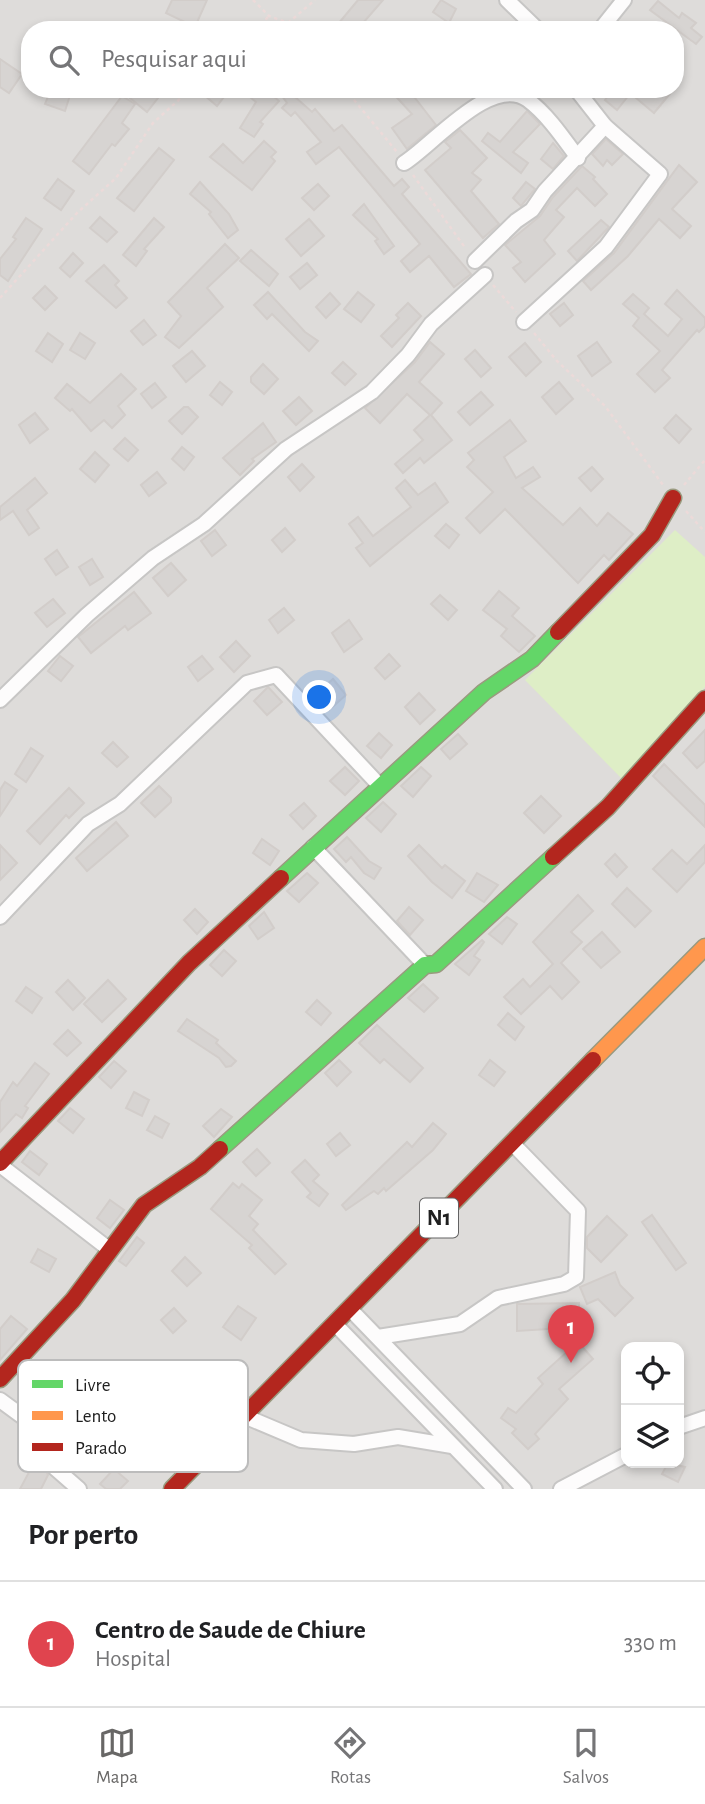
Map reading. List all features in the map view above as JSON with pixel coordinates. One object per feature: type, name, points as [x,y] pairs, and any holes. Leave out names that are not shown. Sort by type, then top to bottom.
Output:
[{"type":"main road","points":[[0,1164],[189,963],[484,692],[532,659],[652,536],[673,498]]},
{"type":"main road","points":[[0,1379],[73,1300],[144,1205],[200,1167],[425,965],[436,964],[608,807],[705,699]]},
{"type":"main road","name":"N1","points":[[248,1412],[705,947]]},
{"type":"main road","name":"N1","points":[[176,1488],[191,1472]]},
{"type":"street","points":[[506,0],[528,21]]},
{"type":"street","points":[[607,21],[624,0]]},
{"type":"street","points":[[404,163],[486,99],[492,98]]},
{"type":"street","points":[[523,98],[527,99],[578,158]]},
{"type":"street","points":[[524,322],[606,247],[660,174],[605,126],[583,98]]},
{"type":"street","points":[[474,261],[516,221],[532,211],[552,183],[605,126]]},
{"type":"street","points":[[0,700],[87,615],[153,558],[204,524],[286,449],[372,392],[431,324],[485,275]]},
{"type":"street","points":[[0,917],[88,824],[120,804],[247,683],[276,675],[380,786]]},
{"type":"street","points":[[313,847],[425,965]]},
{"type":"street","points":[[377,1337],[460,1324],[498,1298],[564,1284],[576,1277],[578,1211],[512,1143]]},
{"type":"street","points":[[0,1164],[110,1250]]},
{"type":"street","points":[[349,1309],[524,1489]]},
{"type":"street","points":[[335,1324],[495,1489]]},
{"type":"street","points":[[0,1399],[18,1413]]},
{"type":"street","points":[[248,1418],[302,1440],[354,1444],[398,1437],[454,1446]]},
{"type":"street","points":[[684,1425],[705,1419]]},
{"type":"street","points":[[561,1489],[621,1458]]},
{"type":"street","points":[[60,1472],[79,1489]]},
{"type":"path","points":[[253,0],[269,16],[283,21]]},
{"type":"path","points":[[290,21],[315,0]]},
{"type":"path","points":[[264,21],[269,16]]},
{"type":"path","points":[[0,298],[77,214],[116,178],[153,123],[181,98]]},
{"type":"path","points":[[673,498],[705,460]]},
{"type":"shaded area","points":[[0,0],[705,0],[705,1489],[0,1489]]},
{"type":"green space","points":[[675,530],[705,557],[705,687],[622,779],[525,680]]},
{"type":"building","points":[[172,0],[207,0],[198,21],[183,21],[166,13]]},
{"type":"building","points":[[358,0],[383,0],[365,21],[340,21]]},
{"type":"building","points":[[441,0],[456,9],[450,21],[433,12]]},
{"type":"building","points":[[658,1],[679,18],[682,13],[696,23],[691,28],[702,37],[696,44],[684,35],[684,21],[665,21],[650,10]]},
{"type":"building","points":[[0,59],[21,75],[9,93],[0,87]]},
{"type":"building","points":[[47,98],[69,98],[65,111],[45,104]]},
{"type":"building","points":[[120,98],[135,104],[122,123],[129,129],[115,146],[112,144],[89,174],[73,161]]},
{"type":"building","points":[[130,98],[158,98],[147,112]]},
{"type":"building","points":[[208,98],[223,98],[217,106]]},
{"type":"building","points":[[251,98],[276,98],[279,101],[260,122],[263,124],[254,137],[240,128],[256,102]]},
{"type":"building","points":[[283,98],[296,98],[312,112],[315,109],[334,131],[342,125],[394,186],[402,179],[409,187],[402,194],[471,274],[454,287],[429,256],[410,272],[401,261],[420,244],[339,147],[316,164],[307,152],[321,142],[295,112],[291,116],[282,108],[287,103]]},
{"type":"building","points":[[397,98],[415,98],[436,125],[407,149],[392,128],[412,114]]},
{"type":"building","points":[[606,98],[627,98],[617,110],[605,100]]},
{"type":"building","points":[[636,98],[666,98],[654,113]]},
{"type":"building","points":[[527,111],[540,124],[513,152],[528,163],[521,173],[482,141],[488,133],[500,142]]},
{"type":"building","points":[[460,130],[487,158],[472,173],[481,180],[471,191],[499,224],[483,238],[425,170],[451,148],[445,142]]},
{"type":"building","points":[[606,139],[623,154],[612,165],[607,160],[603,166],[592,154]]},
{"type":"building","points":[[264,141],[276,152],[271,157],[275,161],[252,190],[210,157],[223,144],[243,163]]},
{"type":"building","points":[[553,143],[564,156],[553,169],[541,159]]},
{"type":"building","points":[[159,148],[174,160],[134,211],[117,198]]},
{"type":"building","points":[[679,165],[697,182],[672,209],[691,226],[680,238],[659,219],[628,256],[591,290],[583,281],[614,253]]},
{"type":"building","points":[[582,166],[595,177],[593,179],[607,194],[595,206],[577,188],[556,210],[564,217],[544,240],[555,254],[525,282],[513,268],[521,262],[505,245],[540,216],[553,197]]},
{"type":"building","points":[[58,179],[74,191],[61,210],[44,198]]},
{"type":"building","points":[[200,182],[229,214],[238,230],[228,238],[209,214],[211,212],[190,194]]},
{"type":"building","points":[[526,182],[535,189],[521,206],[513,198]]},
{"type":"building","points":[[318,184],[329,196],[314,210],[302,198]]},
{"type":"building","points":[[364,204],[394,246],[384,254],[375,241],[378,239],[353,215]]},
{"type":"building","points":[[100,217],[117,232],[107,242],[90,228]]},
{"type":"building","points":[[26,218],[42,229],[8,281],[0,275],[0,259],[16,239],[13,237]]},
{"type":"building","points":[[154,218],[164,227],[144,249],[147,251],[136,266],[123,255]]},
{"type":"building","points":[[309,219],[324,236],[301,256],[286,239]]},
{"type":"building","points":[[601,220],[609,227],[577,261],[568,251]]},
{"type":"building","points":[[225,244],[239,258],[207,288],[223,307],[179,348],[165,337],[181,316],[168,302]]},
{"type":"building","points":[[251,250],[278,274],[269,286],[240,261]]},
{"type":"building","points":[[73,253],[83,263],[70,277],[60,268]]},
{"type":"building","points":[[307,263],[317,275],[300,289],[290,277]]},
{"type":"building","points":[[104,265],[119,281],[115,285],[127,298],[116,308],[86,281]]},
{"type":"building","points":[[45,286],[57,298],[45,310],[33,298]]},
{"type":"building","points":[[677,290],[705,318],[705,326],[699,332],[697,330],[662,370],[670,378],[655,392],[637,374],[660,351],[633,326],[639,318],[623,304],[633,294],[649,308],[644,314],[668,336],[682,319],[665,304]]},
{"type":"building","points":[[268,292],[305,332],[318,341],[309,351],[272,314],[267,319],[254,305]]},
{"type":"building","points":[[358,292],[374,305],[361,322],[344,309]]},
{"type":"building","points":[[330,293],[340,304],[326,318],[316,307]]},
{"type":"building","points":[[408,303],[421,316],[392,347],[381,336],[399,318],[396,315]]},
{"type":"building","points":[[564,303],[573,315],[560,326],[550,314]]},
{"type":"building","points":[[144,320],[156,335],[143,345],[131,331]]},
{"type":"building","points":[[48,333],[63,344],[52,362],[36,351]]},
{"type":"building","points":[[80,333],[95,343],[85,359],[70,350]]},
{"type":"building","points":[[430,342],[444,354],[419,382],[442,403],[431,415],[452,440],[424,463],[420,458],[403,473],[395,464],[423,440],[414,430],[430,415],[407,394],[380,423],[365,408],[415,362]]},
{"type":"building","points":[[597,342],[611,362],[592,376],[578,356]]},
{"type":"building","points":[[525,343],[541,362],[526,376],[509,357]]},
{"type":"building","points":[[475,350],[491,368],[481,377],[465,359]]},
{"type":"building","points":[[192,351],[205,366],[186,382],[173,366]]},
{"type":"building","points":[[343,362],[356,374],[345,385],[332,373]]},
{"type":"building","points":[[263,364],[278,379],[264,394],[251,382],[251,377]]},
{"type":"building","points":[[121,374],[136,389],[118,406],[125,415],[112,428],[104,420],[91,431],[72,409],[70,411],[55,398],[67,384],[90,403]]},
{"type":"building","points":[[220,382],[232,392],[222,405],[210,395]]},
{"type":"building","points":[[559,382],[573,399],[556,414],[542,397]]},
{"type":"building","points":[[155,383],[166,397],[152,408],[141,394]]},
{"type":"building","points":[[481,392],[493,405],[470,425],[458,412]]},
{"type":"building","points":[[299,397],[312,411],[296,425],[283,411]]},
{"type":"building","points":[[184,407],[188,407],[198,417],[182,434],[169,421]]},
{"type":"building","points":[[35,413],[48,429],[30,443],[19,425]]},
{"type":"building","points":[[676,415],[691,429],[679,443],[664,428]]},
{"type":"building","points":[[510,420],[526,441],[504,457],[516,478],[533,467],[540,477],[522,488],[563,525],[580,508],[597,526],[608,513],[633,534],[609,560],[604,555],[578,583],[505,509],[480,533],[466,518],[493,492],[467,467],[474,460],[468,453]]},
{"type":"building","points":[[263,423],[276,442],[252,459],[254,461],[240,475],[223,458]]},
{"type":"building","points":[[125,438],[138,450],[128,461],[114,449]]},
{"type":"building","points":[[182,447],[194,457],[184,470],[172,459]]},
{"type":"building","points":[[95,452],[109,465],[95,482],[80,469]]},
{"type":"building","points":[[302,464],[314,477],[300,491],[288,477]]},
{"type":"building","points":[[592,467],[603,479],[591,491],[579,478]]},
{"type":"building","points":[[157,472],[166,483],[149,496],[141,485]]},
{"type":"building","points":[[35,478],[47,493],[27,510],[39,528],[29,535],[13,511],[0,520],[0,507]]},
{"type":"building","points":[[405,480],[418,495],[435,483],[448,502],[370,566],[356,548],[363,543],[349,524],[358,517],[373,536],[411,507],[396,488]]},
{"type":"building","points":[[446,524],[459,535],[449,548],[435,536]]},
{"type":"building","points":[[285,528],[295,540],[282,552],[272,540]]},
{"type":"building","points":[[215,530],[226,545],[212,556],[201,541]]},
{"type":"building","points":[[57,550],[68,567],[56,575],[45,559]]},
{"type":"building","points":[[92,559],[103,577],[90,585],[79,567]]},
{"type":"building","points":[[171,563],[186,580],[168,596],[153,578]]},
{"type":"building","points":[[499,591],[519,608],[512,616],[535,636],[519,652],[501,636],[507,629],[483,610]]},
{"type":"building","points":[[134,592],[151,613],[128,630],[125,626],[91,653],[78,637]]},
{"type":"building","points":[[440,595],[457,610],[448,620],[431,604]]},
{"type":"building","points":[[53,599],[65,613],[47,627],[35,613]]},
{"type":"building","points":[[284,608],[294,620],[278,633],[269,620]]},
{"type":"building","points":[[349,620],[362,639],[344,652],[332,633]]},
{"type":"building","points":[[236,641],[250,656],[234,672],[220,657]]},
{"type":"building","points":[[389,654],[400,666],[385,679],[375,668]]},
{"type":"building","points":[[60,656],[73,666],[61,681],[48,671]]},
{"type":"building","points":[[202,656],[213,669],[198,681],[188,667]]},
{"type":"building","points":[[333,679],[346,695],[329,710],[316,694]]},
{"type":"building","points":[[268,687],[282,702],[267,715],[254,701]]},
{"type":"building","points":[[419,693],[435,710],[420,724],[405,707]]},
{"type":"building","points":[[705,730],[705,761],[697,768],[683,753]]},
{"type":"building","points":[[379,733],[392,745],[381,758],[367,746]]},
{"type":"building","points":[[458,734],[467,744],[450,759],[441,749]]},
{"type":"building","points":[[113,742],[128,757],[117,767],[102,753]]},
{"type":"building","points":[[31,748],[43,756],[26,782],[15,774]]},
{"type":"building","points":[[664,764],[705,805],[705,827],[653,776]]},
{"type":"building","points":[[345,767],[359,781],[345,795],[330,781]]},
{"type":"building","points":[[421,767],[431,776],[413,797],[401,786]]},
{"type":"building","points":[[5,782],[17,790],[0,816],[0,790]]},
{"type":"building","points":[[159,786],[171,798],[171,802],[155,817],[141,803]]},
{"type":"building","points":[[69,788],[84,803],[69,818],[66,815],[40,844],[27,831]]},
{"type":"building","points":[[541,796],[561,816],[544,833],[524,813]]},
{"type":"building","points":[[383,802],[396,814],[381,832],[366,818]]},
{"type":"building","points":[[304,803],[316,816],[303,829],[290,815]]},
{"type":"building","points":[[116,822],[128,836],[87,871],[76,858]]},
{"type":"building","points":[[347,837],[369,861],[381,868],[374,879],[364,873],[351,857],[346,862],[334,849]]},
{"type":"building","points":[[262,839],[279,851],[270,865],[253,853]]},
{"type":"building","points":[[0,845],[17,863],[0,880]]},
{"type":"building","points":[[419,845],[442,868],[445,865],[465,881],[452,898],[432,882],[408,856]]},
{"type":"building","points":[[705,845],[705,862],[677,892],[653,869],[672,850],[687,864]]},
{"type":"building","points":[[615,854],[627,867],[617,877],[605,864]]},
{"type":"building","points":[[307,873],[318,883],[299,902],[287,891]]},
{"type":"building","points":[[477,873],[498,885],[484,902],[466,891]]},
{"type":"building","points":[[627,888],[651,911],[635,927],[612,904]]},
{"type":"building","points":[[578,895],[593,911],[571,932],[582,942],[561,963],[579,982],[562,999],[550,986],[521,1014],[504,997],[523,979],[530,987],[553,964],[533,942]]},
{"type":"building","points":[[409,907],[423,920],[410,935],[397,921]]},
{"type":"building","points":[[195,909],[208,922],[197,934],[184,920]]},
{"type":"building","points":[[264,912],[274,928],[258,939],[249,926]]},
{"type":"building","points":[[507,917],[517,924],[502,944],[489,934]]},
{"type":"building","points":[[602,932],[620,952],[601,968],[583,949]]},
{"type":"building","points":[[482,940],[484,942],[474,956],[480,960],[469,975],[455,964]]},
{"type":"building","points":[[224,950],[236,961],[222,976],[210,965]]},
{"type":"building","points":[[68,980],[85,998],[73,1010],[56,992]]},
{"type":"building","points":[[108,980],[126,999],[102,1022],[84,1004]]},
{"type":"building","points":[[423,984],[438,998],[424,1012],[408,998]]},
{"type":"building","points":[[26,987],[42,998],[32,1013],[16,1001]]},
{"type":"building","points":[[317,1000],[331,1013],[321,1025],[306,1012]]},
{"type":"building","points":[[508,1013],[524,1027],[515,1040],[498,1025]]},
{"type":"building","points":[[187,1019],[218,1040],[216,1043],[236,1061],[226,1067],[219,1058],[178,1031]]},
{"type":"building","points":[[377,1025],[423,1068],[410,1082],[384,1059],[380,1063],[359,1043]]},
{"type":"building","points":[[68,1030],[81,1043],[67,1056],[54,1044]]},
{"type":"building","points":[[339,1060],[351,1072],[337,1086],[325,1073]]},
{"type":"building","points":[[490,1060],[505,1072],[494,1086],[479,1075]]},
{"type":"building","points":[[114,1061],[126,1071],[111,1088],[99,1077]]},
{"type":"building","points":[[35,1063],[49,1074],[25,1106],[28,1108],[22,1118],[16,1114],[0,1132],[0,1102],[13,1082],[17,1086]]},
{"type":"building","points":[[134,1092],[149,1100],[142,1116],[126,1108]]},
{"type":"building","points":[[70,1108],[84,1119],[73,1133],[58,1121]]},
{"type":"building","points":[[221,1109],[232,1117],[214,1137],[203,1126]]},
{"type":"building","points":[[155,1116],[169,1124],[162,1138],[147,1130]]},
{"type":"building","points":[[433,1123],[446,1134],[433,1150],[386,1191],[384,1188],[378,1194],[374,1191],[346,1210],[342,1205],[407,1142],[412,1147]]},
{"type":"building","points":[[340,1133],[350,1145],[336,1156],[327,1144]]},
{"type":"building","points":[[257,1149],[270,1163],[256,1176],[243,1162]]},
{"type":"building","points":[[30,1151],[47,1164],[39,1175],[22,1162]]},
{"type":"building","points":[[305,1160],[319,1175],[313,1181],[328,1194],[319,1206],[307,1197],[311,1193],[292,1172]]},
{"type":"building","points":[[233,1183],[239,1188],[242,1184],[262,1200],[249,1216],[258,1224],[253,1230],[286,1264],[275,1274],[249,1248],[252,1245],[211,1209]]},
{"type":"building","points":[[110,1200],[124,1210],[110,1228],[97,1218]]},
{"type":"building","points":[[652,1215],[686,1263],[676,1270],[642,1222]]},
{"type":"building","points":[[607,1216],[627,1235],[601,1262],[587,1248],[587,1237]]},
{"type":"building","points":[[137,1237],[144,1243],[126,1266],[119,1261]]},
{"type":"building","points":[[38,1249],[56,1259],[49,1272],[31,1262]]},
{"type":"building","points":[[185,1257],[201,1273],[187,1286],[172,1271]]},
{"type":"building","points":[[615,1272],[620,1285],[633,1298],[615,1316],[598,1299],[587,1304],[580,1287]]},
{"type":"building","points":[[579,1303],[579,1327],[517,1331],[517,1304]]},
{"type":"building","points":[[238,1306],[256,1318],[241,1340],[223,1327]]},
{"type":"building","points":[[174,1308],[186,1321],[173,1333],[161,1320]]},
{"type":"building","points":[[11,1316],[27,1329],[0,1360],[0,1329]]},
{"type":"building","points":[[578,1342],[593,1359],[559,1389],[568,1399],[535,1434],[539,1439],[528,1449],[512,1433],[516,1429],[501,1418],[508,1408],[516,1413],[543,1384],[538,1378]]},
{"type":"building","points":[[685,1467],[678,1482],[662,1474],[665,1468]]},
{"type":"building","points":[[29,1472],[46,1472],[48,1475],[41,1489],[20,1489]]},
{"type":"building","points":[[111,1472],[118,1472],[128,1481],[120,1489],[106,1489],[100,1484]]},
{"type":"traffic: fast","points":[[281,878],[484,692],[532,659],[558,632]]},
{"type":"traffic: fast","points":[[220,1149],[425,965],[436,964],[553,857]]},
{"type":"traffic: slow","points":[[593,1060],[705,947]]},
{"type":"traffic: jam","points":[[558,632],[652,535],[673,498]]},
{"type":"traffic: jam","points":[[553,857],[608,807],[705,699]]},
{"type":"traffic: jam","points":[[0,1163],[189,963],[281,878]]},
{"type":"traffic: jam","points":[[248,1412],[593,1060]]},
{"type":"traffic: jam","points":[[0,1379],[73,1300],[144,1205],[200,1167],[220,1149]]},
{"type":"traffic: jam","points":[[172,1489],[189,1472]]},
{"type":"place","name":"Centro de Saude de Chiure","points":[[571,1363]]}]
